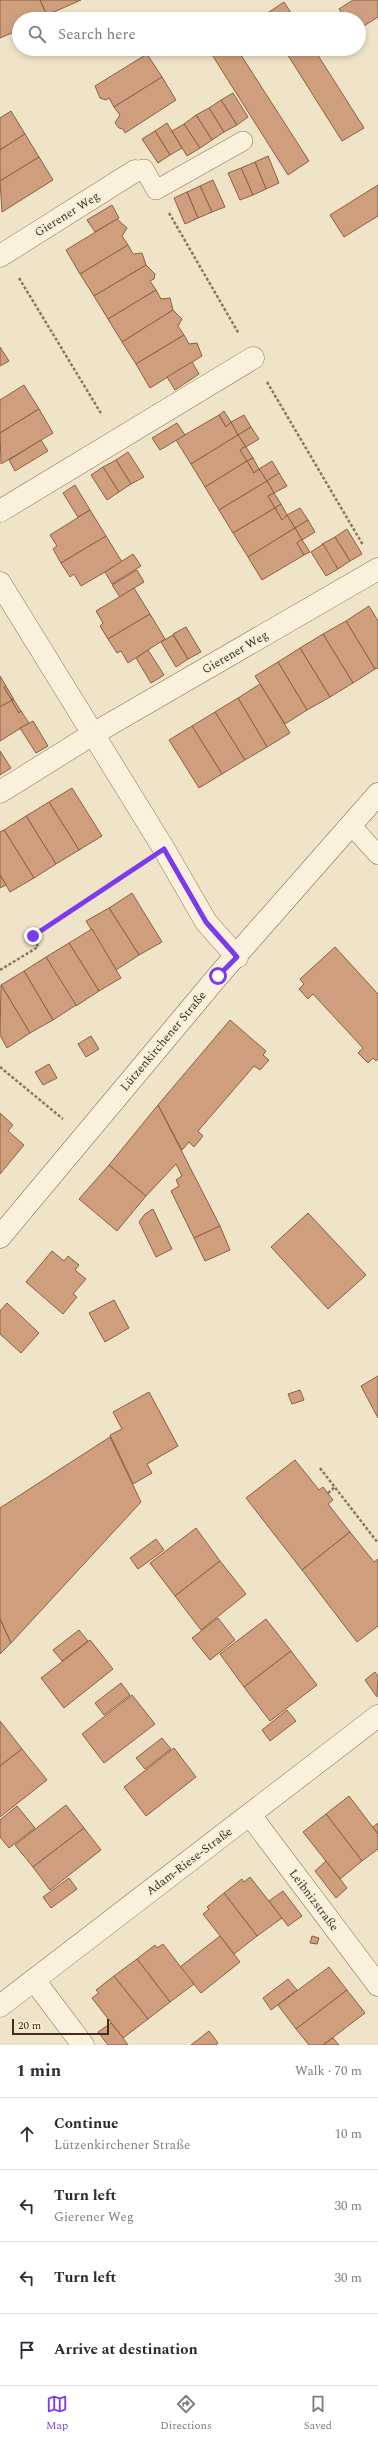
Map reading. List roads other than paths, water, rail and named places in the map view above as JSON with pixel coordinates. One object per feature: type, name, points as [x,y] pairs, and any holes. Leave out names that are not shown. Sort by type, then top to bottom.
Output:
[{"type":"street","name":"Gierener Weg","points":[[1,255],[135,171]]},
{"type":"street","points":[[0,511],[253,358]]},
{"type":"street","name":"Gierener Weg","points":[[0,792],[93,734],[378,569]]},
{"type":"street","points":[[0,583],[164,849],[206,922],[237,957]]},
{"type":"street","name":"Lützenkirchener Straße","points":[[0,1237],[218,976],[237,957],[350,824],[378,794]]},
{"type":"street","name":"Adam-Riese-Straße","points":[[0,2006],[378,1716]]},
{"type":"street","name":"Leibnizstraße","points":[[250,1815],[378,1985]]},
{"type":"street","points":[[34,1980],[83,2045]]},
{"type":"lane","points":[[135,171],[144,169],[156,190],[243,141]]},
{"type":"lane","points":[[350,824],[378,855]]}]
